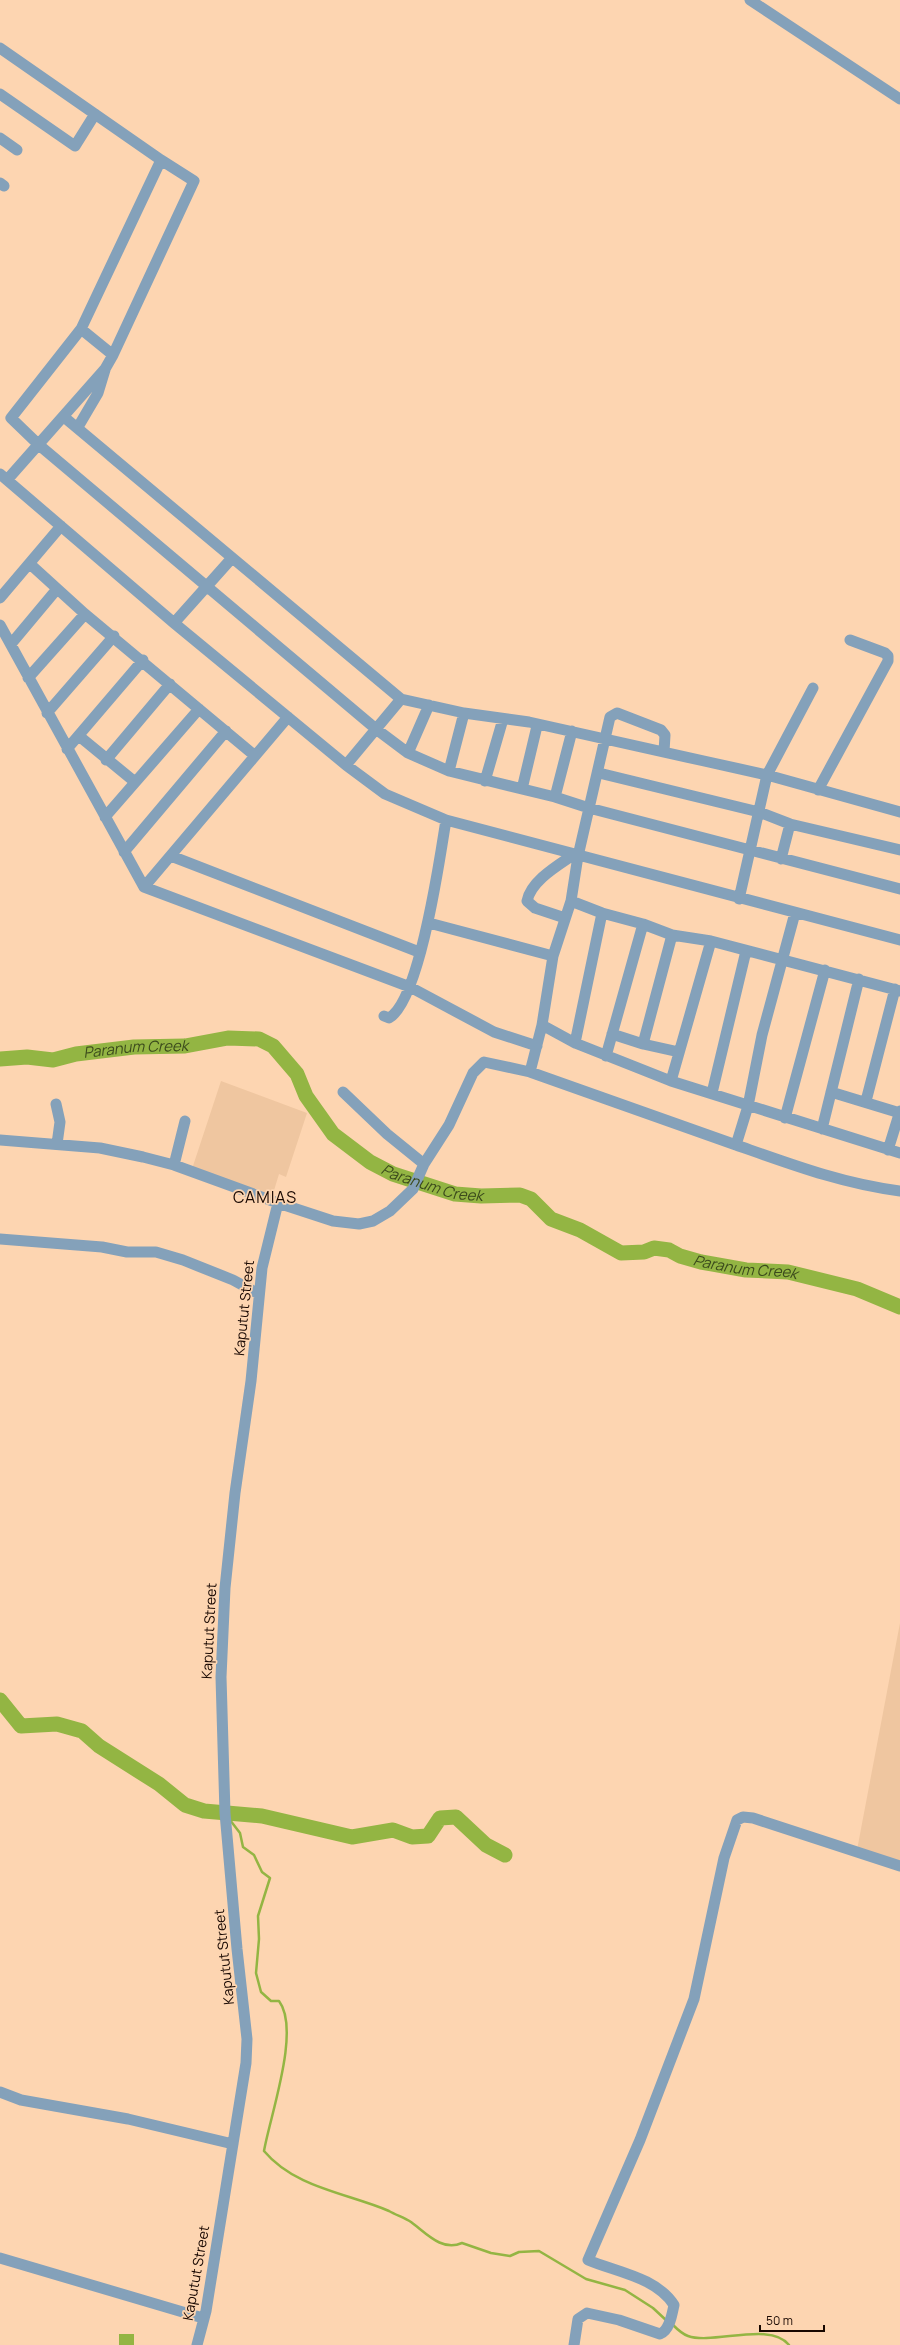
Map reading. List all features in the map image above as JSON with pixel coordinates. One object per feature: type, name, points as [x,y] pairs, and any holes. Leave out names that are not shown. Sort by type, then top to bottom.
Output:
[{"type":"street","points":[[750,0],[900,99]]},
{"type":"street","points":[[0,48],[161,160],[194,181],[113,355],[105,369],[39,445],[4,477],[174,623],[346,765],[385,794],[446,820],[739,899],[900,940]]},
{"type":"street","points":[[0,94],[75,146],[95,114]]},
{"type":"street","points":[[0,138],[16,150]]},
{"type":"street","points":[[161,160],[80,329],[11,418],[39,445],[376,729],[408,753],[449,771],[485,781],[555,797],[589,808],[900,888]]},
{"type":"street","points":[[80,329],[113,355]]},
{"type":"street","points":[[78,427],[98,392],[105,369]]},
{"type":"street","points":[[64,417],[78,427],[401,699],[429,706],[606,739],[767,775],[900,812]]},
{"type":"street","points":[[0,598],[61,526]]},
{"type":"street","points":[[174,623],[206,585],[232,558]]},
{"type":"street","points":[[30,564],[85,614],[143,660],[254,755]]},
{"type":"street","points":[[11,644],[57,589]]},
{"type":"street","points":[[28,678],[85,614]]},
{"type":"street","points":[[0,625],[144,887],[410,987],[494,1032],[537,1046]]},
{"type":"street","points":[[48,713],[114,636]]},
{"type":"street","points":[[818,790],[888,661],[888,656],[885,653],[850,640]]},
{"type":"street","points":[[67,749],[143,660]]},
{"type":"street","points":[[106,760],[170,684]]},
{"type":"street","points":[[739,899],[767,775],[813,688]]},
{"type":"street","points":[[346,765],[401,699]]},
{"type":"street","points":[[408,753],[429,706]]},
{"type":"street","points":[[105,817],[199,709]]},
{"type":"street","points":[[449,771],[464,712]]},
{"type":"street","points":[[530,1072],[542,1025],[554,956],[571,901],[575,855],[599,773],[610,717],[617,713],[661,730],[665,735],[664,752]]},
{"type":"street","points":[[144,887],[254,755],[288,717]]},
{"type":"street","points":[[485,781],[503,719]]},
{"type":"street","points":[[522,789],[537,726]]},
{"type":"street","points":[[124,852],[226,731]]},
{"type":"street","points":[[555,797],[572,732]]},
{"type":"street","points":[[79,736],[106,760],[135,782]]},
{"type":"street","points":[[599,773],[759,812],[790,824],[900,850]]},
{"type":"street","points":[[384,1016],[389,1018],[395,1015],[410,987],[419,952],[429,923],[446,820]]},
{"type":"street","points":[[781,858],[790,824]]},
{"type":"street","points":[[565,918],[535,908],[527,901],[529,892],[554,868],[575,855]]},
{"type":"street","points":[[171,856],[419,952]]},
{"type":"street","points":[[571,901],[602,913],[643,924],[672,935],[711,941],[782,961],[824,970],[897,990],[866,1101]]},
{"type":"street","points":[[575,1043],[602,913]]},
{"type":"street","points":[[736,1145],[748,1106],[762,1035],[795,913]]},
{"type":"street","points":[[429,923],[554,956]]},
{"type":"street","points":[[606,1056],[643,924]]},
{"type":"street","points":[[643,1044],[672,935]]},
{"type":"street","points":[[671,1081],[711,941]]},
{"type":"street","points":[[712,1093],[746,951]]},
{"type":"street","points":[[785,1118],[824,970]]},
{"type":"street","points":[[822,1129],[859,979]]},
{"type":"street","points":[[542,1025],[575,1043],[671,1081],[900,1153]]},
{"type":"street","points":[[612,1034],[643,1044],[679,1052]]},
{"type":"street","points":[[0,1140],[100,1148],[174,1164],[278,1203],[333,1221],[359,1224],[373,1222],[390,1211],[413,1189],[423,1168],[449,1126],[473,1073],[484,1062],[530,1072],[791,1164],[868,1187],[900,1191]]},
{"type":"street","points":[[342,1092],[423,1168]]},
{"type":"street","points":[[831,1092],[900,1112],[888,1150]]},
{"type":"street","points":[[56,1104],[60,1122],[57,1144]]},
{"type":"street","points":[[174,1164],[185,1121]]},
{"type":"street","name":"Kaputut Street","points":[[197,2345],[203,2318],[246,2063],[248,2040],[225,1821],[221,1677],[225,1588],[235,1493],[251,1381],[262,1268],[278,1203]]},
{"type":"street","points":[[0,1239],[102,1247],[127,1252],[156,1252],[183,1260],[233,1280],[260,1294]]},
{"type":"street","points":[[574,2345],[578,2319],[587,2313],[619,2320],[660,2334],[666,2328],[671,2317],[674,2305],[670,2299],[648,2282],[588,2260],[640,2140],[694,1999],[724,1858],[737,1820],[743,1816],[753,1818],[900,1866]]},
{"type":"street","points":[[0,2092],[21,2100],[128,2119],[232,2144]]},
{"type":"street","points":[[0,2258],[203,2318]]},
{"type":"shaded area","points":[[221,1081],[307,1113],[286,1177],[279,1174],[272,1197],[192,1169]]},
{"type":"shaded area","points":[[900,1623],[900,1865],[857,1850]]},
{"type":"shaded area","points":[[119,2334],[134,2334],[134,2345],[119,2345]]},
{"type":"waterway","name":"Paranum Creek","points":[[0,1059],[27,1057],[53,1060],[76,1054],[134,1047],[185,1046],[228,1038],[259,1039],[273,1046],[297,1074],[306,1096],[333,1134],[370,1162],[393,1174],[455,1194],[481,1196],[520,1195],[531,1199],[551,1219],[580,1230],[621,1253],[644,1252],[654,1248],[669,1250],[680,1256],[701,1262],[746,1270],[788,1272],[857,1289],[900,1307]]},
{"type":"waterway","points":[[0,1700],[21,1726],[57,1724],[82,1731],[99,1746],[159,1784],[185,1805],[204,1811],[262,1816],[352,1837],[393,1830],[412,1837],[428,1836],[440,1818],[456,1817],[486,1845],[505,1855]]},
{"type":"waterway","points":[[230,1820],[240,1833],[243,1847],[254,1855],[262,1872],[270,1878],[258,1916],[259,1939],[256,1973],[261,1992],[271,2001],[279,2001],[285,2014],[287,2032],[286,2052],[282,2074],[264,2151],[277,2163],[306,2181],[389,2211],[411,2222],[428,2236],[441,2243],[448,2245],[462,2243],[491,2253],[510,2256],[519,2252],[539,2251],[586,2279],[625,2290],[653,2308],[667,2321]]},
{"type":"waterway","points":[[673,2325],[686,2335],[699,2338],[756,2334],[769,2335],[781,2338],[789,2345]]},
{"type":"district","name":"CAMIAS","points":[[265,1197]]}]
